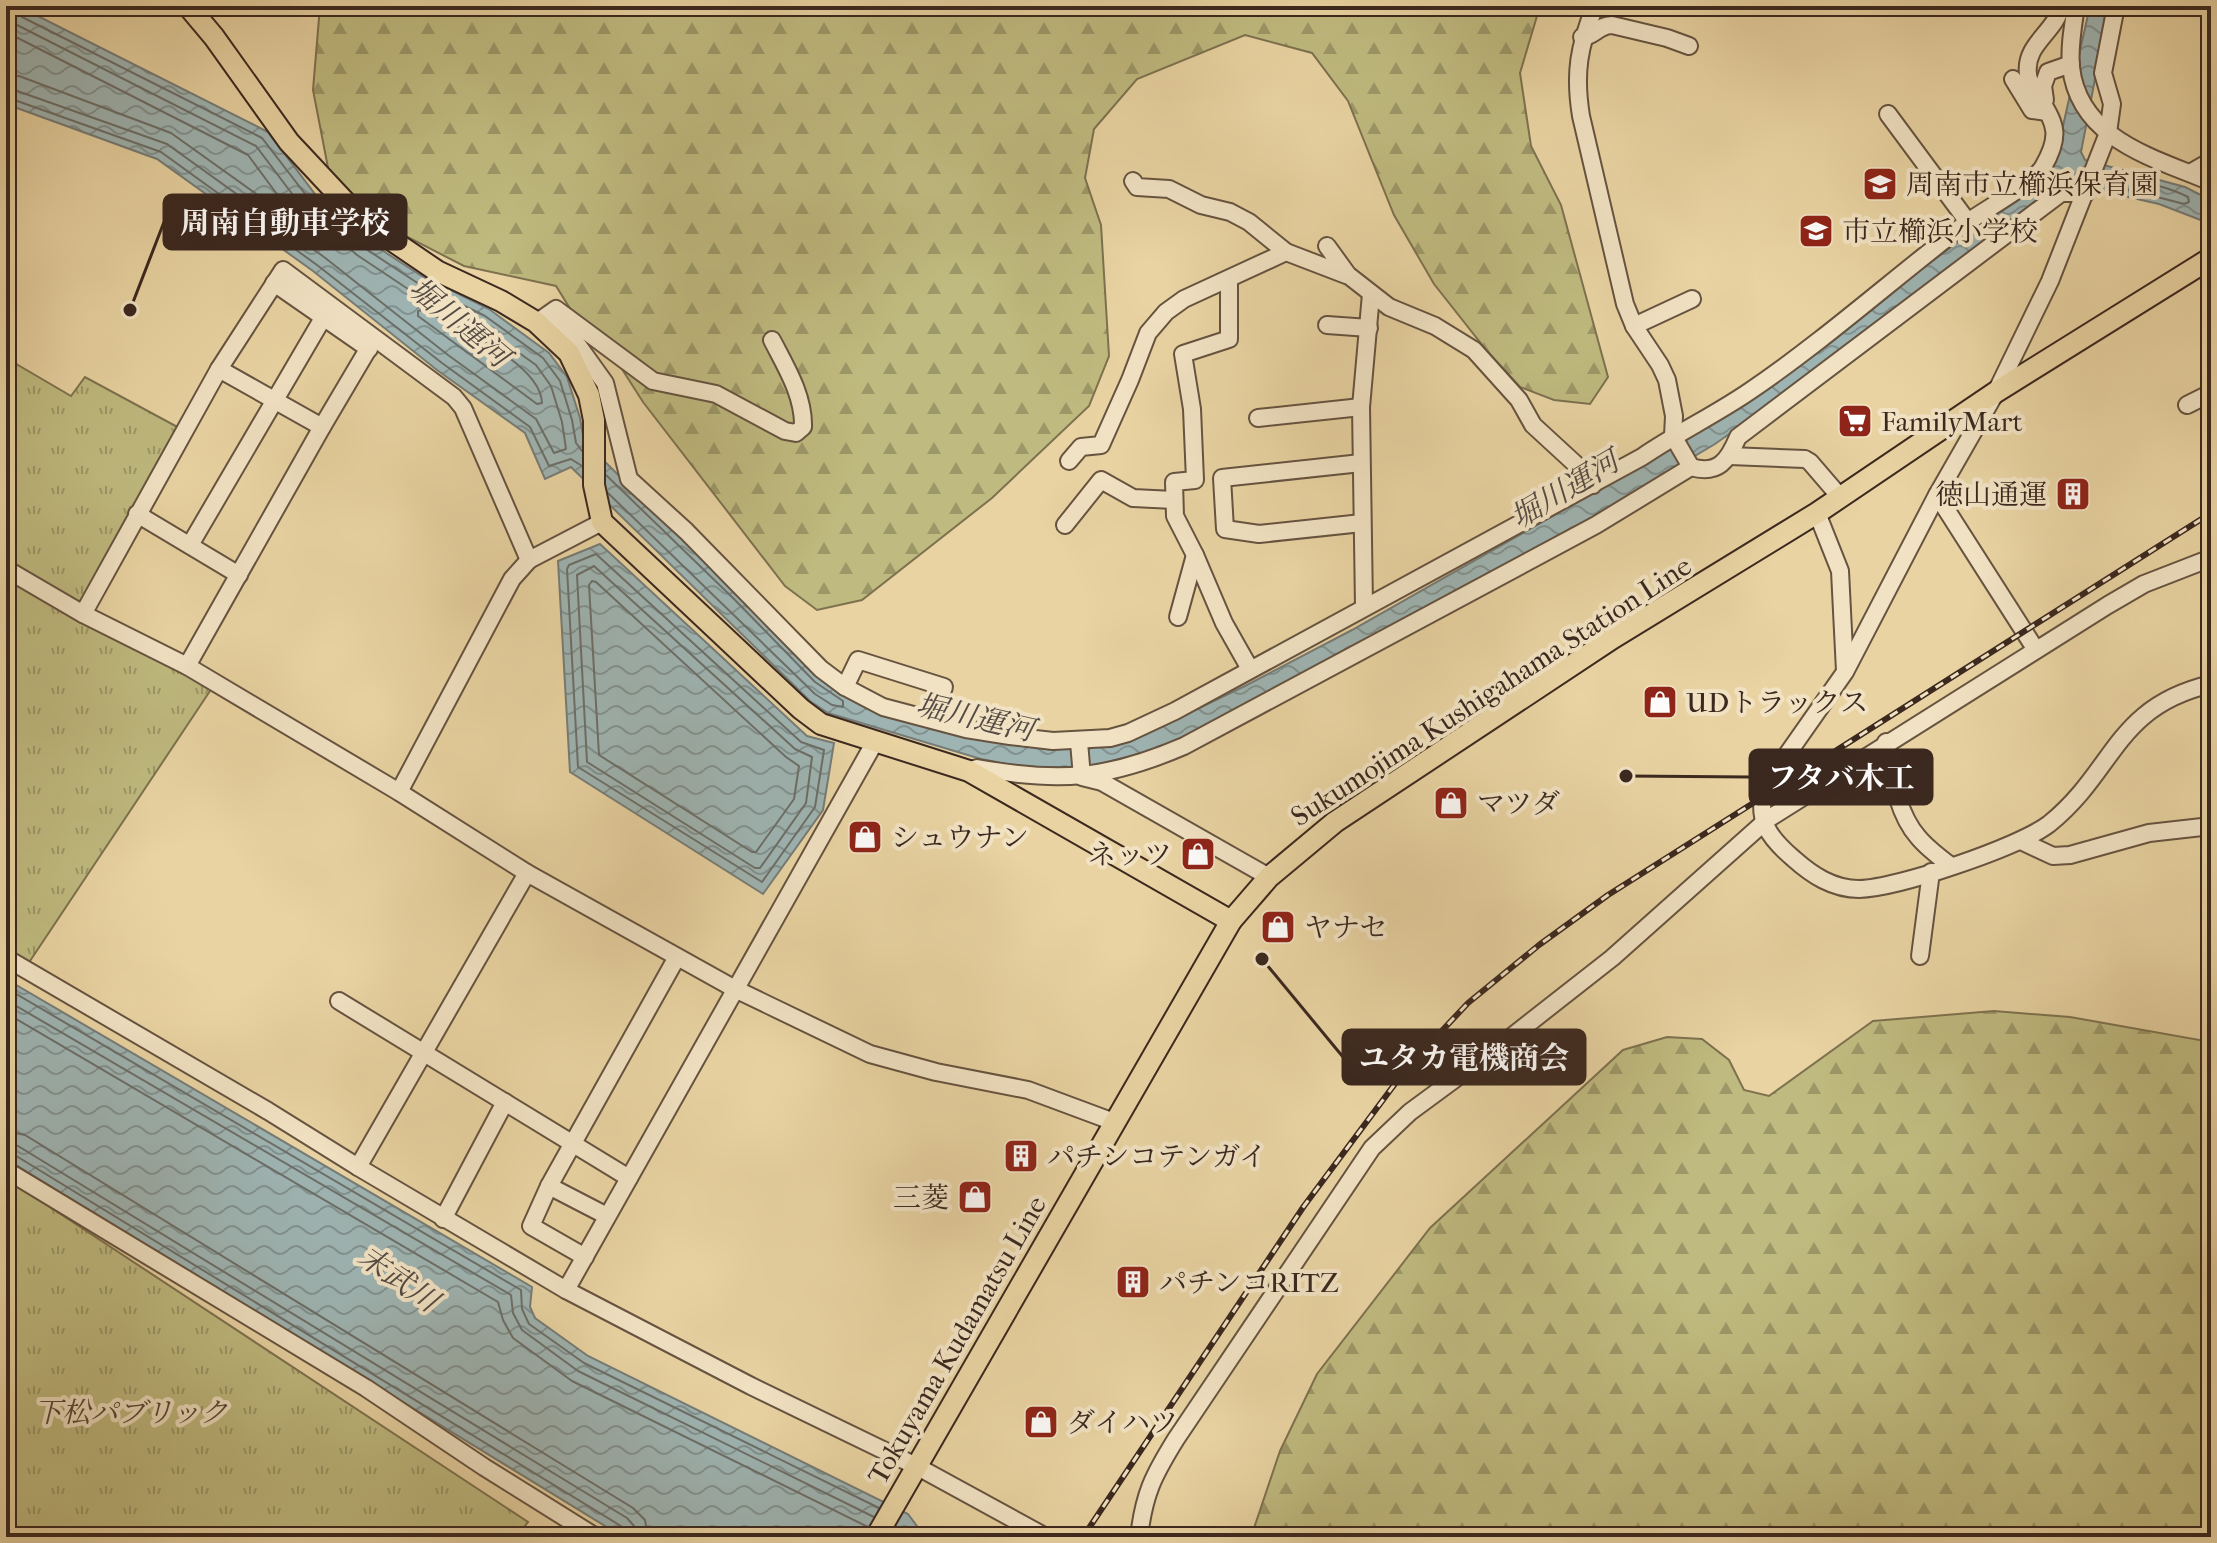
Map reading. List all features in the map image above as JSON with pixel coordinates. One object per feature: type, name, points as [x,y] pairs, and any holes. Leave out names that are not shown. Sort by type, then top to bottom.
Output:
[{"type":"main road","points":[[188,6],[289,142],[362,220],[437,271],[541,320],[569,353],[589,395],[594,420],[600,516],[801,709],[821,724],[969,771],[1231,921]]},
{"type":"main road","name":"Sukumojima Kushigahama Station Line","points":[[1231,921],[1269,877],[1335,822],[1613,638],[1841,498],[1996,392],[2211,258]]},
{"type":"main road","name":"Tokuyama Kudamatsu Line","points":[[876,1537],[1231,921]]},
{"type":"street","points":[[1595,6],[1582,37],[1577,89],[1625,304],[1634,326],[1667,380],[1674,416],[1674,439],[1689,464],[1708,470],[1718,468],[1730,456],[1738,437],[1991,244],[2061,193],[2086,193]]},
{"type":"street","points":[[541,320],[567,330],[605,383],[629,479],[686,531],[821,669],[845,687],[883,707],[966,729],[1079,744],[1128,733],[1175,711],[1364,606],[1593,485],[1750,392],[1968,222],[2042,169],[2056,132],[2027,70],[2040,37],[2055,25],[2061,6]]},
{"type":"street","points":[[2076,6],[2072,69],[2091,115],[2108,133],[2132,149],[2211,182]]},
{"type":"street","points":[[2116,6],[2103,73],[2112,104],[2108,133],[2050,281],[1996,392],[1937,495],[1845,672],[1765,786],[1761,805],[1763,823],[1791,857],[1816,877],[1837,886],[1858,889],[1873,887],[1951,866],[2021,841],[2046,826],[2085,788],[2116,742],[2157,704],[2177,694],[2211,684]]},
{"type":"street","points":[[1582,37],[1604,25],[1612,25],[1689,46]]},
{"type":"street","points":[[2047,112],[2043,79],[2048,72],[2072,69]]},
{"type":"street","points":[[2013,79],[2032,110],[2047,112]]},
{"type":"street","points":[[1888,114],[1968,222]]},
{"type":"street","points":[[2190,173],[2211,161]]},
{"type":"street","points":[[1133,181],[1137,187],[1169,189],[1201,205],[1230,212],[1249,222],[1286,252],[1348,275]]},
{"type":"street","points":[[1327,246],[1348,275],[1371,294],[1399,313],[1435,326],[1474,350],[1519,400],[1533,425],[1583,471],[1593,485]]},
{"type":"street","points":[[1069,461],[1081,447],[1101,445],[1148,333],[1166,312],[1184,299],[1286,252]]},
{"type":"street","points":[[83,614],[219,369],[283,270],[327,312],[454,397],[463,408],[529,560]]},
{"type":"street","points":[[1229,279],[1229,339],[1183,354],[1192,409],[1195,480],[1174,482],[1174,500],[1175,516],[1224,623],[1250,669]]},
{"type":"street","points":[[1364,606],[1361,407],[1371,294]]},
{"type":"street","points":[[1634,326],[1692,299]]},
{"type":"street","points":[[541,320],[556,309],[653,381],[716,394],[785,431],[796,433],[803,427],[797,391],[772,340]]},
{"type":"street","points":[[190,545],[327,312]]},
{"type":"street","points":[[1327,325],[1369,328]]},
{"type":"street","points":[[187,666],[372,344]]},
{"type":"street","points":[[219,369],[322,427]]},
{"type":"street","points":[[2187,405],[2211,393]]},
{"type":"street","points":[[1258,418],[1361,407]]},
{"type":"street","points":[[1730,456],[1805,459],[1841,498]]},
{"type":"street","points":[[1361,463],[1222,478],[1225,529],[1259,534],[1362,523]]},
{"type":"street","points":[[969,771],[977,768],[1042,777],[1082,774],[1142,762],[1184,746],[1596,525],[1689,464]]},
{"type":"street","points":[[1065,525],[1101,480],[1133,498],[1174,500]]},
{"type":"street","points":[[1937,495],[2036,650]]},
{"type":"street","points":[[1817,513],[1840,571],[1845,672]]},
{"type":"street","points":[[137,514],[239,575]]},
{"type":"street","points":[[399,792],[512,579],[529,560],[600,516]]},
{"type":"street","points":[[1178,617],[1195,555]]},
{"type":"street","points":[[1139,1537],[1143,1504],[1159,1466],[1372,1148],[1410,1112],[1612,958],[1763,823],[1886,742],[2144,584],[2211,558]]},
{"type":"street","points":[[6,569],[83,614],[187,666],[399,792],[527,873],[735,989],[870,1054],[936,1072],[1028,1090],[1114,1122]]},
{"type":"street","points":[[845,687],[858,660],[944,687],[933,719]]},
{"type":"street","points":[[566,1290],[876,740]]},
{"type":"street","points":[[1886,742],[1894,783],[1910,825],[1917,836],[1951,866]]},
{"type":"street","points":[[1079,744],[1082,774]]},
{"type":"street","points":[[1082,774],[1102,782],[1269,877]]},
{"type":"street","points":[[2021,841],[2053,856],[2070,855],[2149,833],[2211,826]]},
{"type":"street","points":[[1920,956],[1931,872]]},
{"type":"street","points":[[358,1167],[527,873]]},
{"type":"street","points":[[585,1257],[531,1226],[549,1186],[677,957]]},
{"type":"street","points":[[6,958],[566,1290],[913,1475],[1046,1537]]},
{"type":"street","points":[[339,1001],[629,1178]]},
{"type":"street","points":[[443,1219],[505,1102]]},
{"type":"street","points":[[6,1170],[366,1388],[596,1537]]},
{"type":"street","points":[[549,1186],[607,1216]]},
{"type":"green space","points":[[320,6],[1540,6],[1520,73],[1531,146],[1561,205],[1608,377],[1590,404],[1554,400],[1520,387],[1434,284],[1394,215],[1348,101],[1312,53],[1245,35],[1137,79],[1094,129],[1085,178],[1101,225],[1109,356],[1089,406],[992,498],[862,600],[817,610],[785,586],[643,402],[604,341],[579,323],[556,286],[464,266],[392,229],[329,173],[313,90]]},
{"type":"green space","points":[[6,358],[71,396],[85,377],[183,430],[83,614],[216,682],[24,970],[6,959]]},
{"type":"green space","points":[[1994,1011],[2070,1017],[2211,1042],[2211,1537],[1251,1537],[1280,1451],[1317,1374],[1430,1228],[1623,1050],[1667,1037],[1702,1039],[1729,1060],[1744,1090],[1769,1096],[1873,1021]]},
{"type":"green space","name":"下松パブリック","points":[[6,1178],[528,1522],[516,1537],[6,1537]]},
{"type":"water","name":"堀川運河","points":[[6,6],[18,6],[268,132],[315,194],[368,241],[420,275],[489,309],[549,353],[567,377],[584,441],[693,549],[849,695],[1052,748],[1088,748],[1151,731],[1245,686],[1352,630],[1685,441],[1734,407],[2041,181],[2056,157],[2090,6],[2109,6],[2081,152],[2085,160],[2185,187],[2211,200],[2211,224],[2159,204],[2080,186],[1715,444],[1525,557],[1172,746],[1087,767],[1022,767],[981,759],[828,713],[810,701],[571,467],[545,479],[525,433],[437,370],[313,271],[157,159],[6,104]]},
{"type":"water","points":[[600,544],[807,736],[834,743],[823,810],[763,894],[570,772],[558,561]]},
{"type":"water","name":"末武川","points":[[6,979],[532,1287],[530,1307],[535,1318],[588,1356],[908,1514],[925,1537],[623,1537],[6,1159]]},
{"type":"railway","points":[[1083,1537],[1304,1206],[1406,1069],[1468,1003],[1539,945],[1608,895],[2211,513]]},
{"type":"place","name":"周南市立櫛浜保育園","points":[[1880,184]]},
{"type":"place","name":"市立櫛浜小学校","points":[[1816,231]]},
{"type":"place","name":"周南自動車学校","points":[[130,310]]},
{"type":"place","name":"FamilyMart","points":[[1855,421]]},
{"type":"place","name":"徳山通運","points":[[2073,494]]},
{"type":"place","name":"UDトラックス","points":[[1660,702]]},
{"type":"place","name":"フタバ木工","points":[[1626,776]]},
{"type":"place","name":"マツダ","points":[[1451,803]]},
{"type":"place","name":"シュウナン","points":[[865,837]]},
{"type":"place","name":"ネッツ","points":[[1198,854]]},
{"type":"place","name":"ヤナセ","points":[[1278,927]]},
{"type":"place","name":"ユタカ電機商会","points":[[1262,959]]},
{"type":"place","name":"パチンコテンガイ","points":[[1021,1156]]},
{"type":"place","name":"三菱","points":[[975,1197]]},
{"type":"place","name":"パチンコRITZ","points":[[1133,1282]]},
{"type":"place","name":"ダイハツ","points":[[1041,1422]]}]
